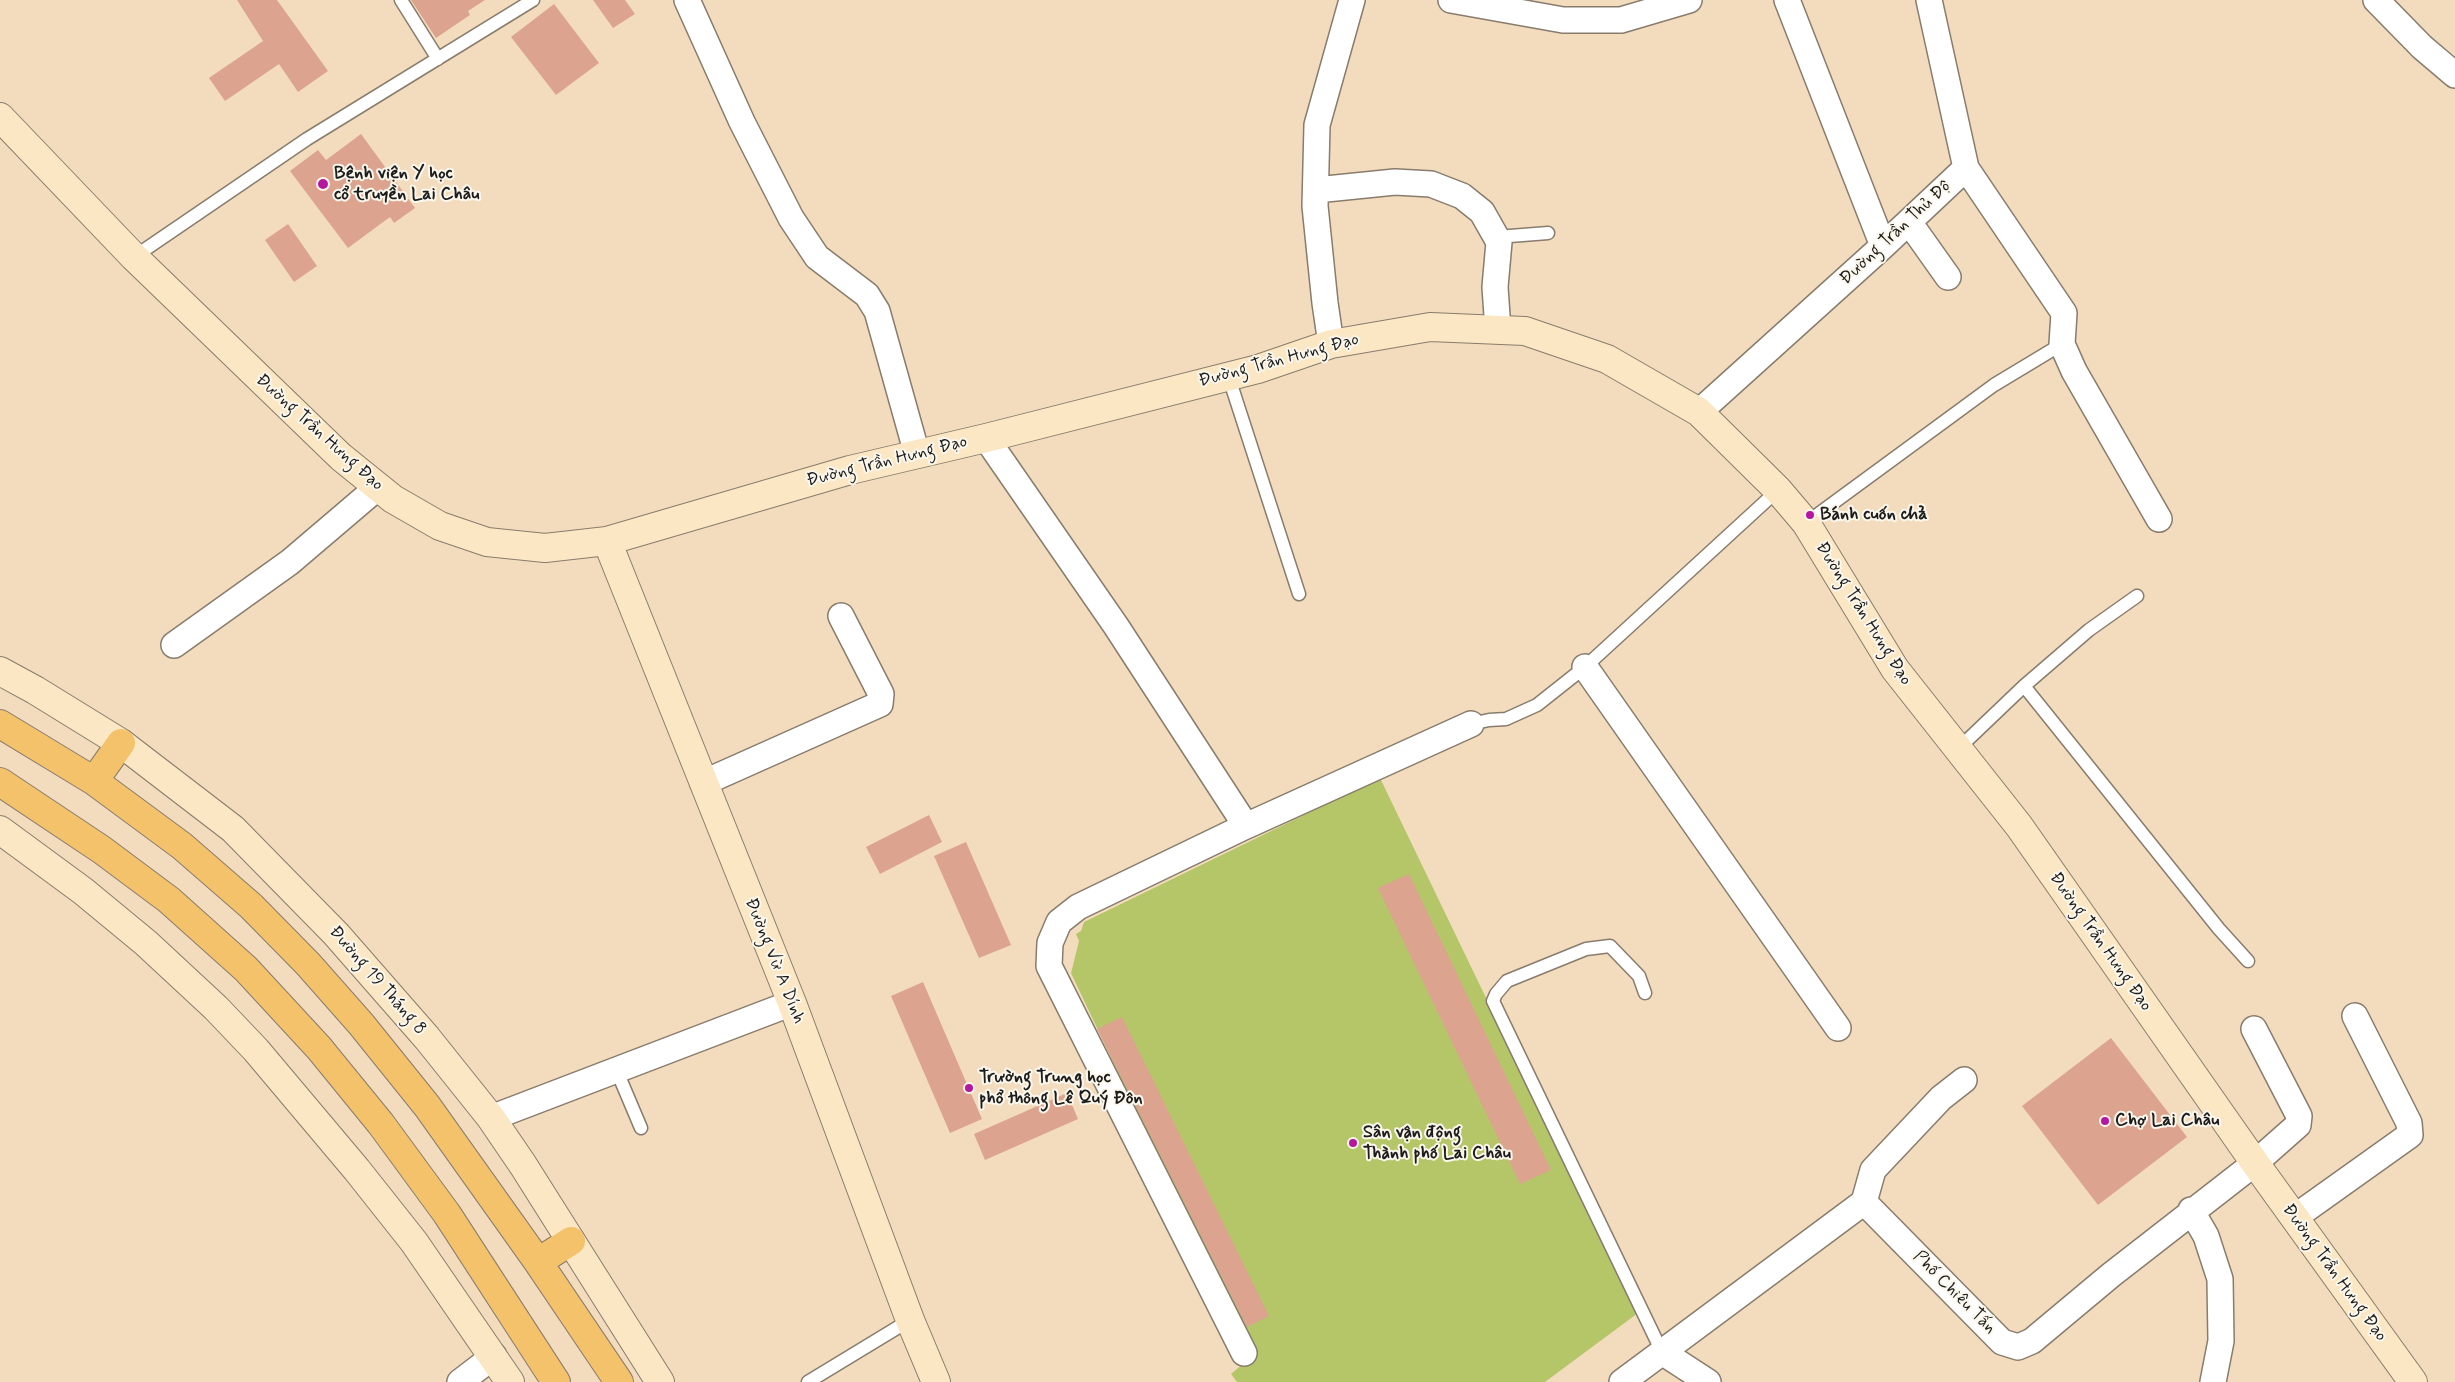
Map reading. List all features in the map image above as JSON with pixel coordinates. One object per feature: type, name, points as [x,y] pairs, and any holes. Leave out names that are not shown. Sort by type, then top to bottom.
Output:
[{"type":"highway","points":[[0,724],[94,781],[182,846],[251,906],[308,964],[361,1024],[427,1106],[538,1262],[619,1382]]},
{"type":"highway","points":[[94,781],[121,743]]},
{"type":"highway","points":[[0,782],[102,850],[169,900],[246,970],[319,1048],[381,1124],[447,1214],[556,1382]]},
{"type":"highway","points":[[538,1262],[571,1241]]},
{"type":"main road","name":"Đường Trần Hưng Đạo","points":[[0,117],[134,257],[320,437],[378,487],[440,526],[488,542],[545,548],[607,541],[850,470],[986,438],[1258,369],[1331,344],[1430,327],[1525,331],[1607,359],[1699,412],[1778,490],[1806,523],[1895,669],[2019,826],[2255,1163],[2413,1382]]},
{"type":"main road","name":"Đường Vừ A Dính","points":[[607,541],[792,1003],[910,1320],[936,1382]]},
{"type":"main road","name":"Đường 19 Tháng 8","points":[[0,671],[35,690],[121,743],[234,829],[283,878],[389,993],[491,1118],[660,1382]]},
{"type":"main road","points":[[0,830],[76,885],[146,943],[216,1008],[256,1050],[408,1234],[494,1356],[510,1382]]},
{"type":"street","points":[[687,0],[742,122],[791,218],[817,257],[867,295],[877,311],[917,454]]},
{"type":"street","points":[[1331,344],[1325,303],[1316,190],[1317,125],[1352,0]]},
{"type":"street","points":[[1451,0],[1563,20],[1621,20],[1689,0]]},
{"type":"street","points":[[1788,0],[1883,246]]},
{"type":"street","name":"Đường Trần Thủ Độ","points":[[1699,412],[1883,246],[1966,168],[1929,0]]},
{"type":"street","points":[[2376,0],[2422,47],[2455,75]]},
{"type":"street","points":[[1966,168],[2064,313],[2062,344],[2074,371],[2159,519]]},
{"type":"street","points":[[1316,190],[1395,182],[1431,184],[1462,196],[1482,212],[1499,242],[1495,287],[1498,330]]},
{"type":"street","points":[[1909,222],[1948,278]]},
{"type":"street","points":[[986,438],[1116,626],[1246,826]]},
{"type":"street","points":[[174,645],[290,562],[378,487]]},
{"type":"street","points":[[703,784],[880,704],[881,694],[841,616]]},
{"type":"street","points":[[1585,667],[1838,1028]]},
{"type":"street","points":[[1244,1353],[1049,966],[1050,943],[1059,922],[1078,907],[1246,826],[1470,724]]},
{"type":"street","points":[[491,1118],[792,1003]]},
{"type":"street","points":[[2294,1217],[2410,1136],[2409,1123],[2355,1016]]},
{"type":"street","name":"Phố Chiêu Tấn","points":[[1864,1202],[2002,1342],[2018,1347],[2032,1341],[2191,1210],[2255,1163],[2298,1125],[2299,1116],[2254,1029]]},
{"type":"street","points":[[1622,1382],[1864,1202],[1873,1170],[1941,1098],[1964,1080]]},
{"type":"street","points":[[2191,1210],[2206,1236],[2220,1279],[2221,1341],[2213,1382]]},
{"type":"street","points":[[1662,1352],[1708,1382]]},
{"type":"street","points":[[460,1382],[494,1356]]},
{"type":"lane","points":[[401,0],[438,59]]},
{"type":"lane","points":[[134,257],[307,139],[533,0]]},
{"type":"lane","points":[[1497,237],[1548,233]]},
{"type":"lane","points":[[1806,523],[1994,384],[2062,344]]},
{"type":"lane","points":[[1228,376],[1299,594]]},
{"type":"lane","points":[[1470,724],[1506,719],[1537,705],[1585,667],[1778,490]]},
{"type":"lane","points":[[1958,749],[2024,686],[2089,630],[2137,596]]},
{"type":"lane","points":[[2024,686],[2219,929],[2248,961]]},
{"type":"lane","points":[[1645,993],[1639,976],[1610,946],[1586,949],[1506,981],[1493,1001],[1662,1352]]},
{"type":"lane","points":[[616,1069],[641,1128]]},
{"type":"lane","points":[[808,1382],[910,1320]]},
{"type":"green space","name":"Sân vận động Thành phố Lai Châu","points":[[1380,778],[1638,1313],[1545,1382],[1237,1382],[1231,1374],[1252,1356],[1071,973],[1079,941],[1076,934],[1081,931],[1084,922]]},
{"type":"building","points":[[237,0],[277,0],[328,71],[298,92],[279,64],[225,101],[209,78],[263,41]]},
{"type":"building","points":[[411,0],[485,0],[468,11],[470,15],[436,38]]},
{"type":"building","points":[[593,0],[625,0],[635,14],[613,28]]},
{"type":"building","points":[[554,4],[599,63],[556,95],[511,37]]},
{"type":"building","points":[[361,134],[415,208],[394,223],[390,217],[348,248],[290,171],[318,150],[326,160]]},
{"type":"building","points":[[288,224],[317,266],[294,282],[265,240]]},
{"type":"building","points":[[929,815],[942,842],[880,874],[866,847]]},
{"type":"building","points":[[966,842],[1011,945],[979,958],[934,856]]},
{"type":"building","points":[[1409,874],[1551,1170],[1520,1184],[1378,888]]},
{"type":"building","points":[[923,982],[982,1119],[950,1133],[891,996]]},
{"type":"building","points":[[1122,1017],[1269,1316],[1247,1327],[1097,1029]]},
{"type":"building","name":"Chợ Lai Châu","points":[[2111,1038],[2187,1137],[2098,1205],[2022,1106]]},
{"type":"building","points":[[1067,1093],[1078,1119],[985,1160],[974,1134]]},
{"type":"place","name":"Bệnh viện Y học cổ truyền Lai Châu","points":[[323,184]]},
{"type":"place","name":"Bánh cuốn chả","points":[[1810,515]]},
{"type":"place","name":"Trường Trung học phổ thông Lê Quý Đôn","points":[[969,1088]]},
{"type":"place","name":"Chợ Lai Châu","points":[[2105,1121]]},
{"type":"place","name":"Sân vận động Thành phố Lai Châu","points":[[1353,1143]]}]
